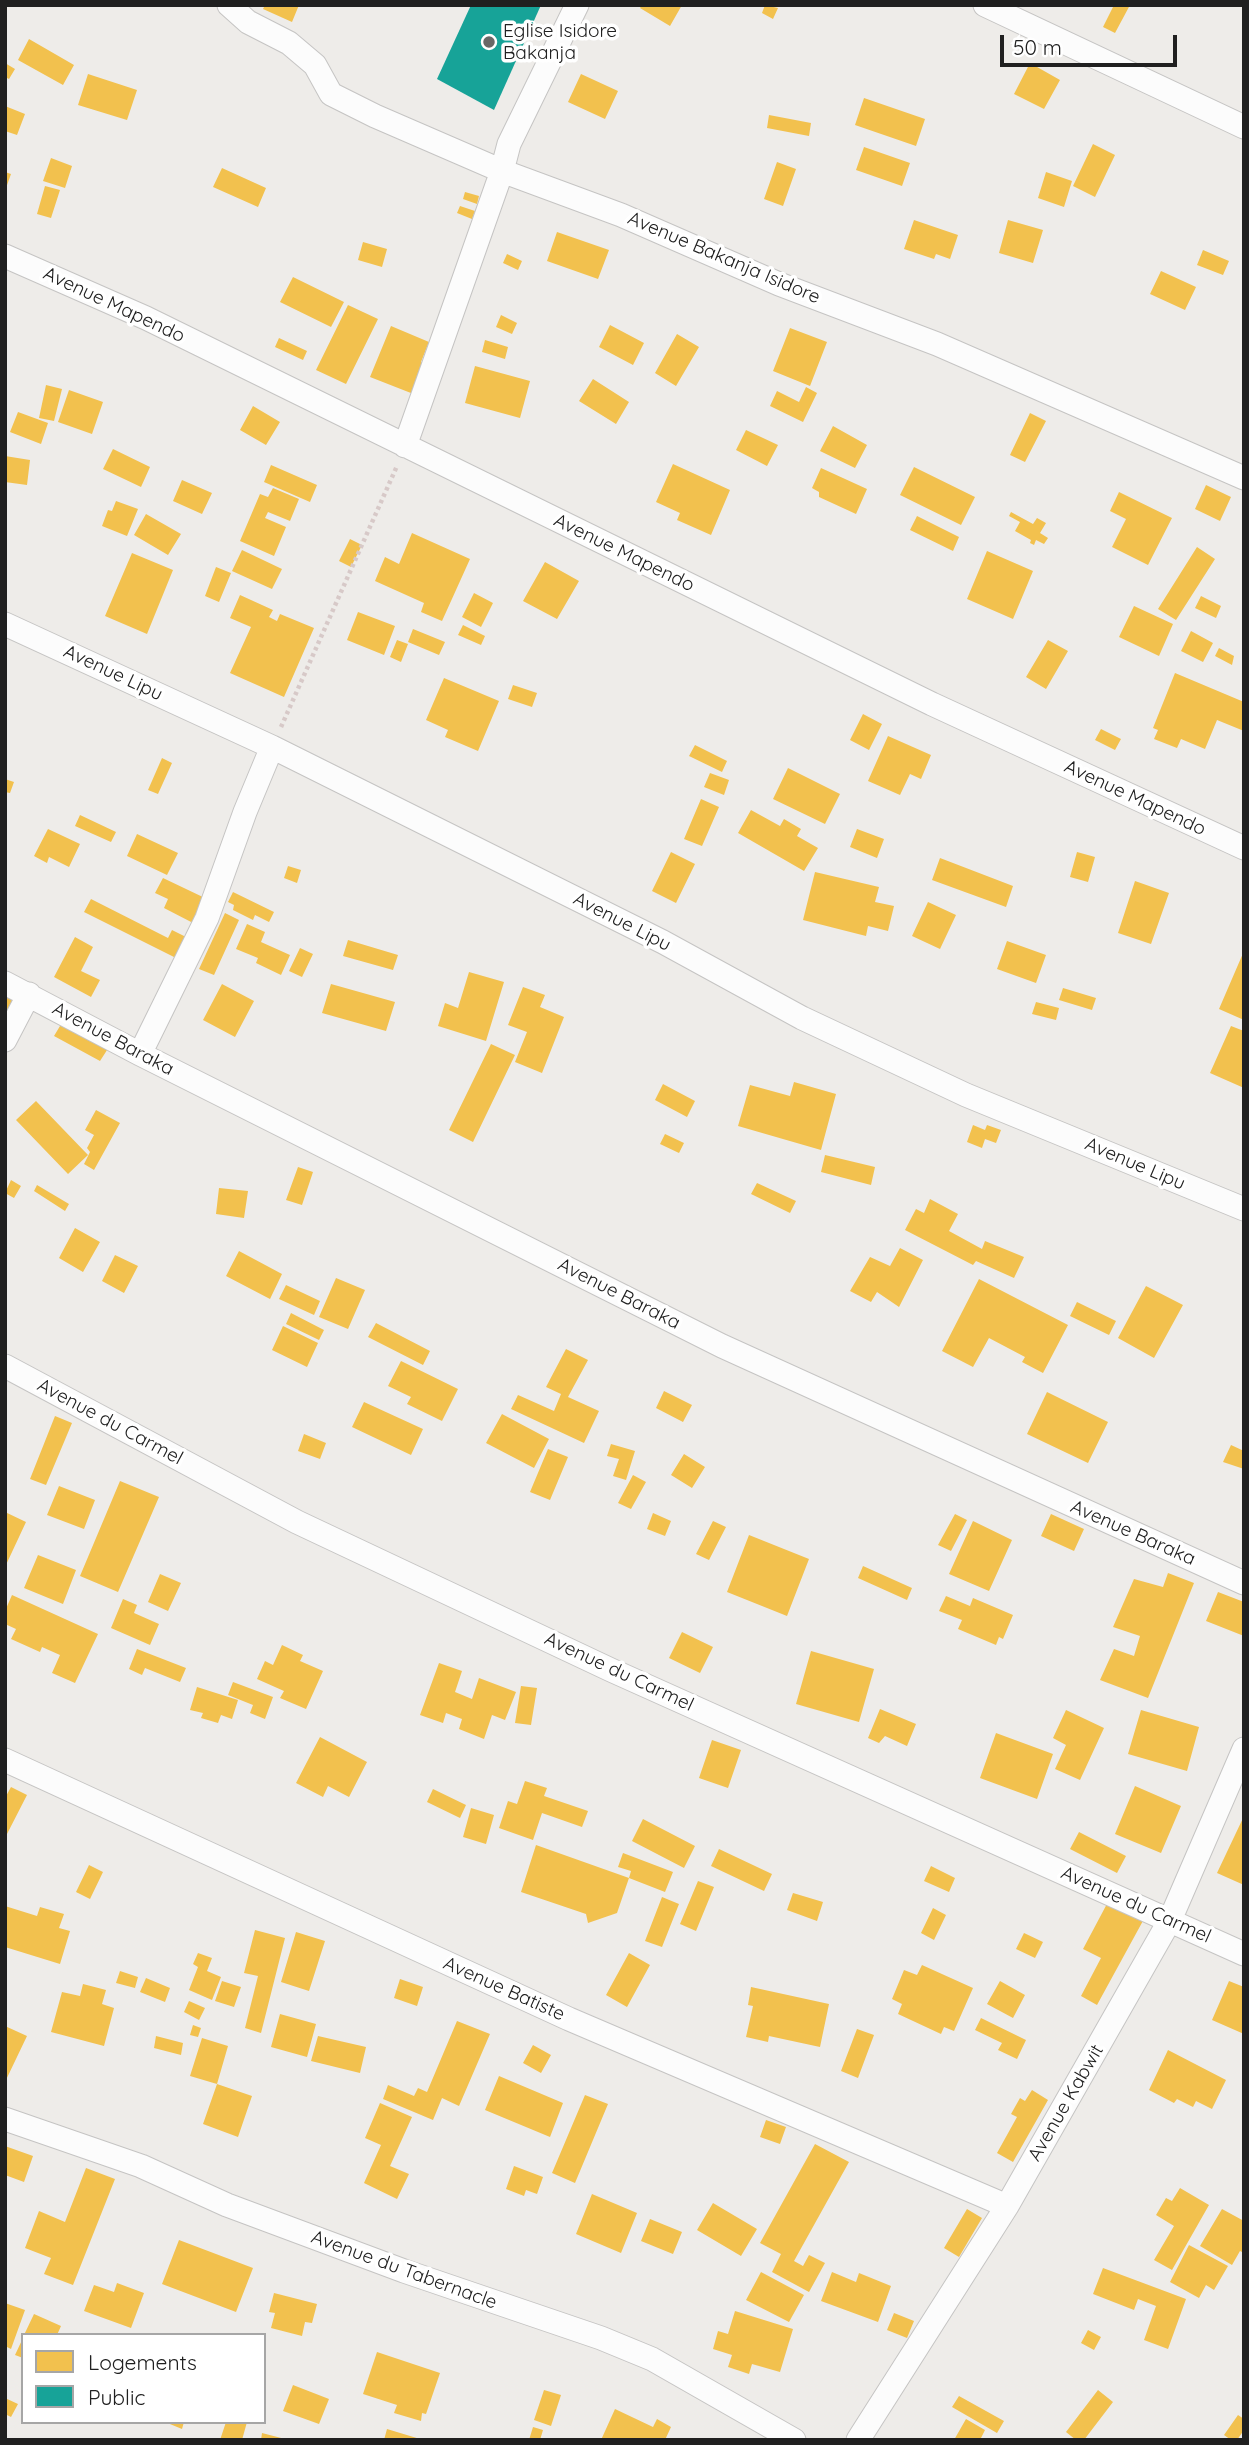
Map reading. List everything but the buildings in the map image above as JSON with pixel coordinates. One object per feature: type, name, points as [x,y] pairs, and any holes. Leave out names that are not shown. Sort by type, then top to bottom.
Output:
[{"type":"street","name":"Avenue Bakanja Isidore","points":[[229,5],[248,22],[289,43],[315,65],[331,94],[432,142],[621,215],[779,284],[937,344],[1244,478]]},
{"type":"street","points":[[405,446],[518,121],[577,5]]},
{"type":"street","points":[[985,5],[1244,127]]},
{"type":"street","name":"Avenue Mapendo","points":[[5,256],[146,318],[932,704],[1244,848]]},
{"type":"street","name":"Avenue Lipu","points":[[5,624],[272,747],[663,942],[802,1017],[966,1095],[1244,1209]]},
{"type":"street","points":[[140,1054],[207,918],[245,812],[272,747]]},
{"type":"street","name":"Avenue Baraka","points":[[5,983],[140,1054],[722,1346],[1244,1583]]},
{"type":"street","points":[[5,1040],[29,994]]},
{"type":"street","name":"Avenue du Carmel","points":[[5,1366],[322,1534],[611,1670],[1244,1954]]},
{"type":"street","name":"Avenue Kabwit","points":[[858,2440],[1007,2206],[1170,1920],[1244,1749]]},
{"type":"street","name":"Avenue Batiste","points":[[5,1760],[569,2019],[1007,2206]]},
{"type":"street","name":"Avenue du Tabernacle","points":[[5,2119],[141,2166],[227,2205],[404,2271],[601,2338],[652,2360],[794,2440]]},
{"type":"path","points":[[272,747],[405,446]]},
{"type":"place","name":"Eglise Isidore Bakanja","points":[[489,42]]}]
